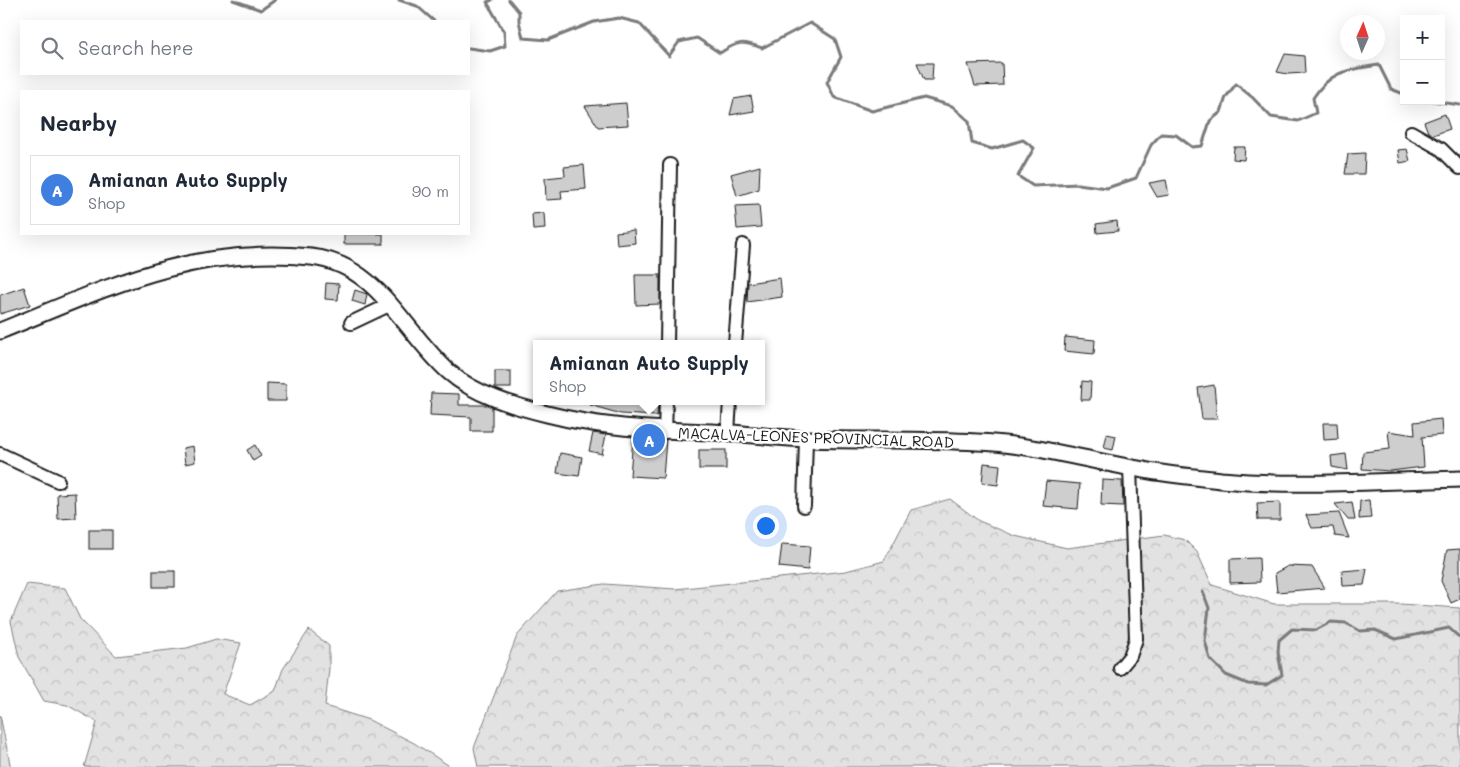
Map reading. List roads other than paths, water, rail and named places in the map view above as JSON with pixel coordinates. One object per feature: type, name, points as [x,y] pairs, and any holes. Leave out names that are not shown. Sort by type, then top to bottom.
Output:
[{"type":"street","points":[[1411,132],[1441,149],[1460,168]]},
{"type":"street","points":[[667,340],[670,165]]},
{"type":"street","points":[[735,340],[743,245]]},
{"type":"street","name":"MACALVA-LEONES PROVINCIAL ROAD","points":[[0,331],[123,281],[184,263],[213,258],[306,256],[339,262],[361,275],[449,372],[480,391],[546,414],[615,427],[665,432],[728,433],[806,439],[991,443],[1130,467],[1224,480],[1275,482],[1460,479]]},
{"type":"street","points":[[351,323],[389,305]]},
{"type":"street","points":[[665,432],[666,405]]},
{"type":"street","points":[[728,433],[730,405]]},
{"type":"street","points":[[804,506],[806,439]]},
{"type":"street","points":[[0,454],[58,481]]},
{"type":"street","points":[[1120,668],[1130,656],[1136,639],[1130,467]]},
{"type":"waterway","points":[[233,0],[261,10],[275,0]]},
{"type":"waterway","points":[[399,0],[417,6],[433,20]]},
{"type":"waterway","points":[[470,48],[490,51],[505,46],[504,32],[487,2],[492,0]]},
{"type":"waterway","points":[[509,0],[519,12],[523,38],[548,40],[594,22],[619,18],[639,23],[669,56],[679,42],[697,38],[720,53],[731,46],[741,43],[762,48],[810,23],[835,39],[841,57],[827,82],[834,97],[872,111],[924,98],[952,106],[969,121],[972,143],[992,149],[1023,140],[1034,148],[1018,176],[1033,186],[1078,184],[1107,188],[1136,178],[1151,145],[1161,134],[1176,135],[1192,147],[1202,146],[1210,121],[1221,112],[1226,97],[1236,84],[1252,97],[1271,117],[1298,121],[1316,113],[1313,98],[1327,82],[1349,70],[1379,65],[1391,89],[1400,92]]},
{"type":"waterway","points":[[1445,103],[1460,105]]},
{"type":"waterway","points":[[1203,592],[1209,608],[1205,641],[1210,659],[1226,675],[1248,684],[1266,685],[1282,675],[1278,652],[1279,640],[1292,629],[1316,630],[1331,622],[1346,623],[1360,631],[1375,630],[1396,639],[1449,628],[1460,638]]},
{"type":"place","name":"Amianan Auto Supply","points":[[649,440]]}]
